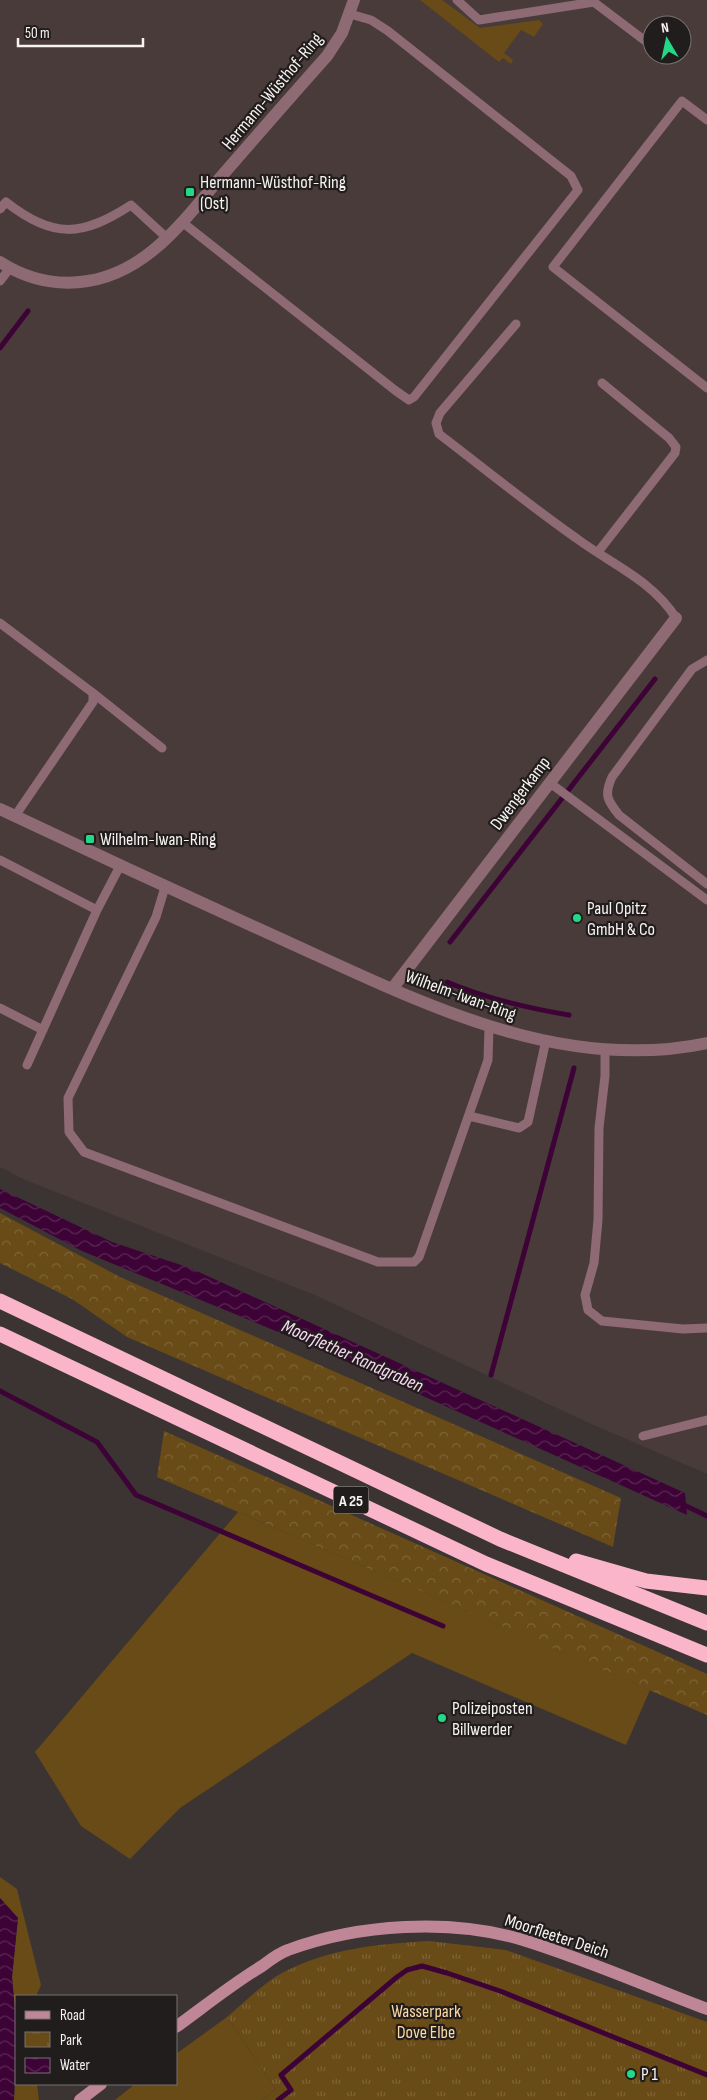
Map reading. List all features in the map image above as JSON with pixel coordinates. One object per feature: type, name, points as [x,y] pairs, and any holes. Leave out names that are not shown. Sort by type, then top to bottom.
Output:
[{"type":"highway","name":"A 25","points":[[0,1301],[500,1539],[707,1623]]},
{"type":"highway","name":"A 25","points":[[0,1334],[486,1564],[707,1655]]},
{"type":"highway","points":[[500,1539],[646,1581],[707,1588]]},
{"type":"street","name":"Hermann-Wüsthof-Ring","points":[[5,265],[28,277],[51,282],[91,281],[130,268],[167,238],[182,222],[327,56],[339,38],[354,0]]},
{"type":"street","name":"Dwengerkamp","points":[[392,989],[554,786],[676,618]]},
{"type":"street","name":"Wilhelm-Iwan-Ring","points":[[0,809],[165,887],[392,989],[489,1028],[546,1040],[605,1049],[654,1050],[707,1044]]},
{"type":"street","name":"Moorfleeter Deich","points":[[178,2026],[245,1976],[287,1950],[340,1936],[391,1928],[433,1926],[482,1931],[522,1940],[707,2009]]},
{"type":"street","points":[[80,2100],[100,2085]]},
{"type":"lane","points":[[457,0],[479,20],[593,1],[642,38]]},
{"type":"lane","points":[[182,222],[396,391],[409,400],[414,397],[578,190],[571,176],[388,31],[371,20],[350,14]]},
{"type":"lane","points":[[707,120],[682,101],[553,267],[707,388]]},
{"type":"lane","points":[[0,209],[6,202],[32,222],[42,226],[65,229],[97,225],[131,205],[167,238]]},
{"type":"lane","points":[[0,281],[5,265]]},
{"type":"lane","points":[[516,324],[440,413],[436,423],[439,434],[533,507],[652,589],[666,603],[676,618]]},
{"type":"lane","points":[[598,552],[675,453],[676,447],[669,438],[602,383]]},
{"type":"lane","points":[[0,623],[162,748]]},
{"type":"lane","points":[[707,660],[692,669],[612,777],[607,788],[607,801],[619,815],[707,884]]},
{"type":"lane","points":[[15,816],[93,702],[93,693]]},
{"type":"lane","points":[[554,786],[707,900]]},
{"type":"lane","points":[[0,860],[97,910]]},
{"type":"lane","points":[[27,1065],[97,910],[120,866]]},
{"type":"lane","points":[[165,887],[156,917],[68,1098],[69,1132],[84,1152],[378,1262],[414,1262],[419,1257],[488,1060],[489,1028]]},
{"type":"lane","points":[[0,1008],[43,1030]]},
{"type":"lane","points":[[469,1116],[519,1128],[528,1122],[546,1040]]},
{"type":"lane","points":[[605,1049],[605,1076],[599,1128],[598,1220],[594,1263],[585,1295],[588,1310],[602,1321],[682,1329],[707,1328]]},
{"type":"lane","points":[[643,1436],[707,1420]]},
{"type":"shaded area","points":[[0,0],[707,0],[707,1474],[587,1422],[317,1296],[23,1179],[0,1167]]},
{"type":"green space","points":[[420,0],[442,0],[480,28],[539,20],[543,24],[534,37],[521,30],[504,53],[513,60],[511,64],[503,58],[499,62]]},
{"type":"green space","points":[[0,1213],[120,1277],[621,1498],[613,1547],[127,1337],[72,1299],[0,1263]]},
{"type":"green space","points":[[164,1431],[707,1674],[707,1715],[157,1477]]},
{"type":"green space","points":[[238,1512],[650,1690],[626,1745],[412,1653],[180,1808],[130,1859],[81,1826],[35,1752]]},
{"type":"green space","points":[[0,1877],[17,1889],[41,1985],[36,1995],[15,1995],[15,2011],[12,1977],[18,1918],[0,1898]]},
{"type":"green space","name":"Wasserpark Dove Elbe","points":[[429,1941],[506,1950],[707,2022],[707,2100],[262,2100],[276,2089],[227,2017],[269,1981],[284,1972],[319,1957],[373,1946]]},
{"type":"green space","points":[[227,2017],[276,2089],[262,2100],[115,2100],[134,2085],[178,2085],[178,2053]]},
{"type":"green space","points":[[15,2085],[37,2085],[39,2100],[14,2100]]},
{"type":"water","points":[[0,1189],[112,1242],[190,1268],[685,1493],[687,1515],[312,1346],[82,1251],[0,1208]]},
{"type":"water","points":[[0,1898],[18,1918],[12,1977],[15,2011],[14,2100],[0,2100]]},
{"type":"waterway","points":[[0,348],[28,311]]},
{"type":"waterway","points":[[450,942],[655,679]]},
{"type":"waterway","points":[[447,982],[507,1002],[569,1015]]},
{"type":"waterway","points":[[491,1375],[574,1068]]},
{"type":"waterway","points":[[0,1391],[97,1442],[136,1495],[443,1626]]},
{"type":"waterway","name":"Moorflether Randgraben","points":[[680,1503],[707,1516]]},
{"type":"waterway","points":[[278,2100],[291,2090],[281,2075],[397,1977],[407,1970],[422,1966],[500,1991],[707,2075]]},
{"type":"place","name":"Hermann-Wüsthof-Ring (Ost)","points":[[190,192]]},
{"type":"place","name":"Wilhelm-Iwan-Ring","points":[[90,839]]},
{"type":"place","name":"Paul Opitz GmbH & Co","points":[[577,918]]},
{"type":"place","name":"Polizeiposten Billwerder","points":[[442,1718]]},
{"type":"place","name":"P 1","points":[[631,2074]]}]
